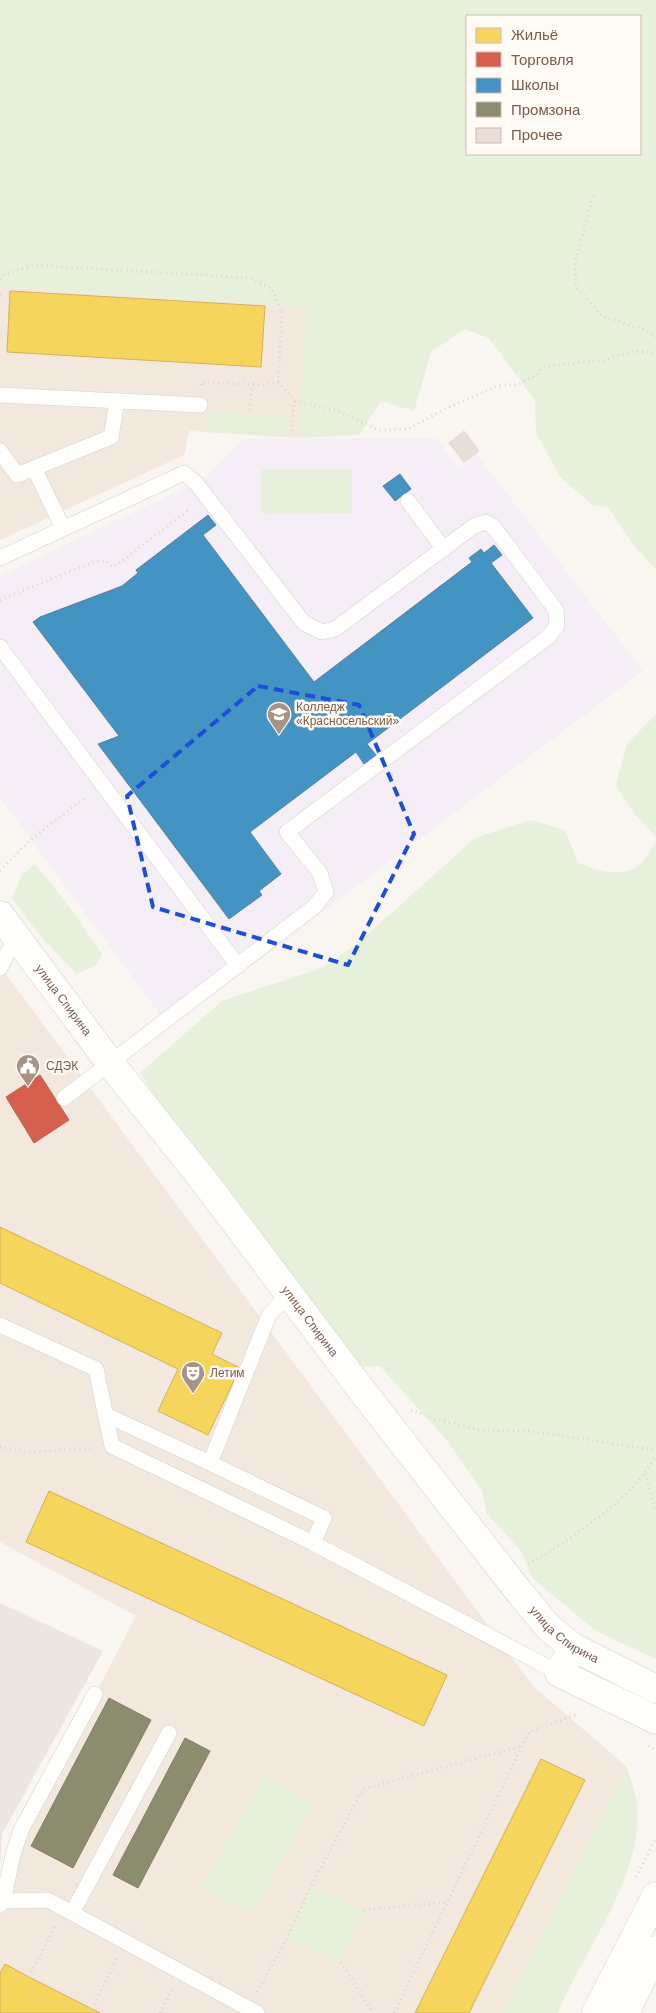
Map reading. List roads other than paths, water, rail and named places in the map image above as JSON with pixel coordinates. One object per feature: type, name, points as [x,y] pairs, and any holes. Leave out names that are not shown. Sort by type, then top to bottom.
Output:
[{"type":"street","name":"улица Спирина","points":[[0,915],[110,1063],[208,1186],[363,1392],[505,1575],[549,1628],[573,1647],[656,1689]]},
{"type":"street","points":[[573,1647],[559,1674],[656,1720]]},
{"type":"street","points":[[598,2012],[656,1896]]},
{"type":"street","points":[[625,2013],[656,1950]]},
{"type":"lane","points":[[0,394],[200,405]]},
{"type":"lane","points":[[0,451],[17,475],[111,437],[117,401]]},
{"type":"lane","points":[[34,468],[63,528]]},
{"type":"lane","points":[[0,558],[184,473],[196,482],[304,623],[322,632],[335,629],[474,526],[485,522],[493,526],[556,610],[556,626],[548,637],[287,832],[320,873],[326,892],[314,907],[64,1098]]},
{"type":"lane","points":[[408,501],[444,549]]},
{"type":"lane","points":[[0,647],[238,966]]},
{"type":"lane","points":[[0,968],[16,937]]},
{"type":"lane","points":[[210,1463],[269,1315],[290,1294]]},
{"type":"lane","points":[[4,1329],[96,1369],[112,1446],[313,1543],[559,1674]]},
{"type":"lane","points":[[106,1415],[324,1518],[313,1543]]},
{"type":"lane","points":[[95,1694],[21,1830],[2,1903],[48,1900],[253,2010]]},
{"type":"lane","points":[[68,1910],[169,1732]]},
{"type":"place","name":"Колледж «Красносельский»","points":[[279,735]]},
{"type":"place","name":"СДЭК","points":[[28,1087]]},
{"type":"place","name":"Летим","points":[[193,1394]]}]
